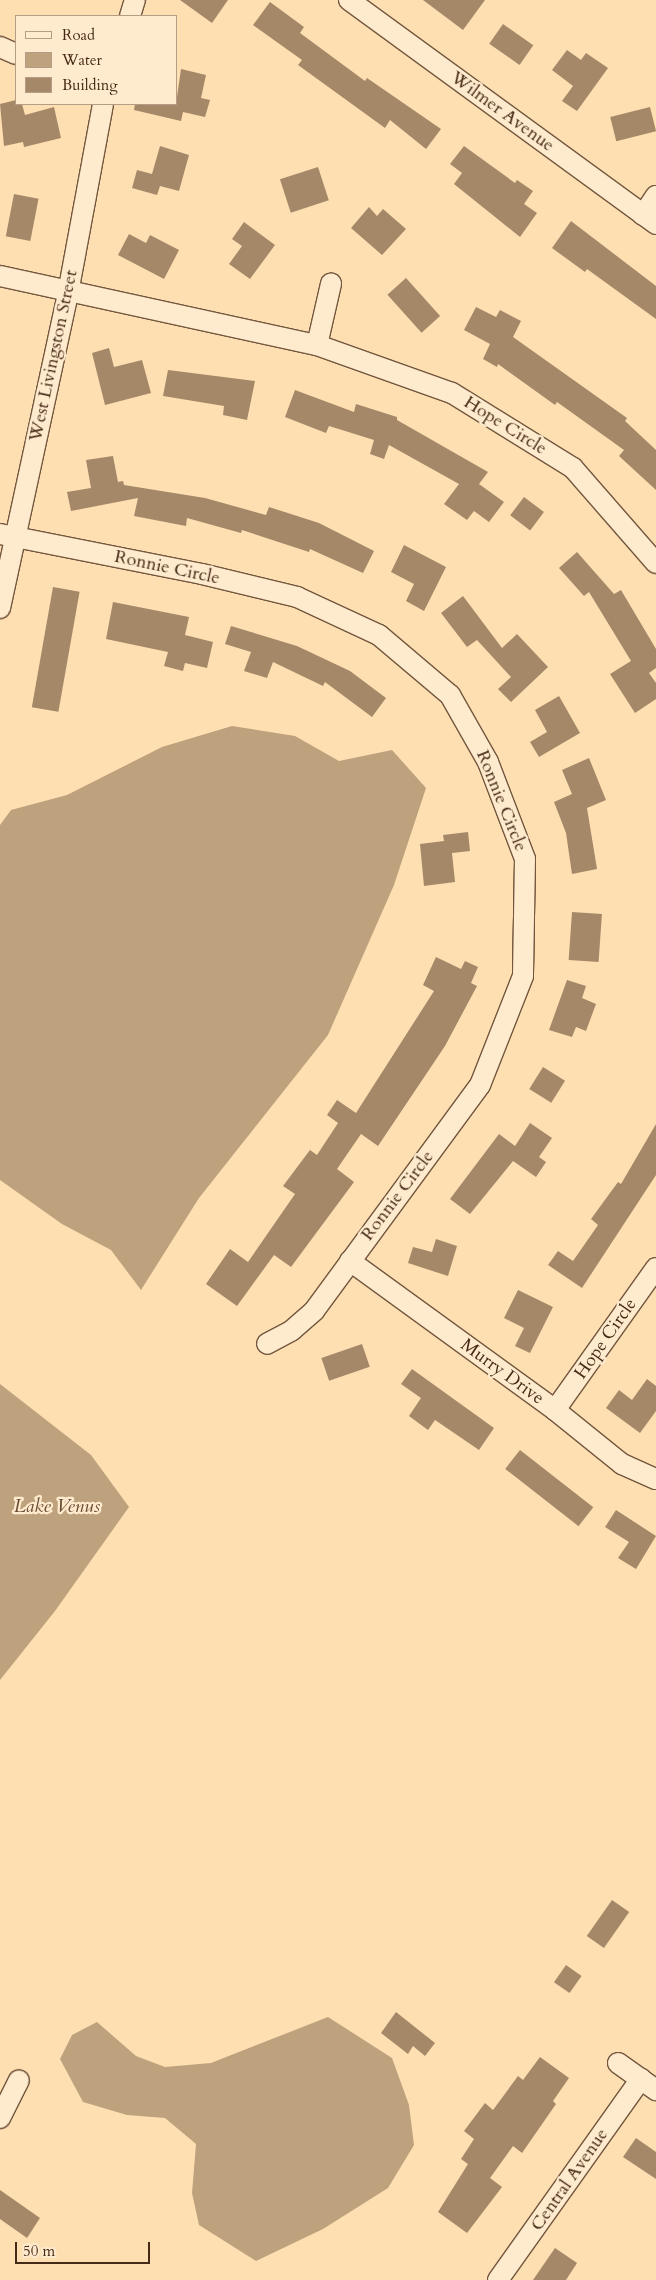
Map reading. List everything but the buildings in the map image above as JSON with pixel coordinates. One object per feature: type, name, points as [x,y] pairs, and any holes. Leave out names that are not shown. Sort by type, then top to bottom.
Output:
[{"type":"street","points":[[130,15],[136,0]]},
{"type":"street","name":"Wilmer Avenue","points":[[349,0],[649,220]]},
{"type":"street","points":[[0,47],[15,54]]},
{"type":"street","name":"West Livingston Street","points":[[0,608],[7,536],[68,293],[103,105]]},
{"type":"street","points":[[649,220],[656,196]]},
{"type":"street","name":"Hope Circle","points":[[0,276],[68,293],[317,344],[452,393],[573,468],[656,563]]},
{"type":"street","points":[[317,344],[331,284]]},
{"type":"street","name":"Ronnie Circle","points":[[7,536],[202,574],[297,598],[379,635],[450,695],[488,762],[524,859],[523,976],[480,1085],[314,1311],[291,1331],[267,1344]]},
{"type":"street","name":"Murry Drive","points":[[350,1261],[555,1410],[622,1464],[656,1479]]},
{"type":"street","name":"Hope Circle","points":[[555,1410],[656,1268]]},
{"type":"street","points":[[618,2062],[649,2085]]},
{"type":"street","points":[[0,2118],[19,2080]]},
{"type":"street","name":"Central Avenue","points":[[498,2280],[649,2085]]},
{"type":"water","points":[[232,726],[295,736],[339,761],[392,750],[426,788],[394,885],[328,1035],[199,1198],[141,1290],[111,1250],[62,1224],[0,1180],[0,825],[11,810],[67,795],[162,747]]},
{"type":"water","name":"Lake Venus","points":[[0,1384],[91,1455],[129,1507],[55,1611],[0,1680]]},
{"type":"water","points":[[328,2017],[392,2058],[409,2105],[414,2145],[388,2188],[323,2229],[256,2261],[199,2225],[192,2193],[196,2144],[165,2118],[127,2115],[83,2102],[60,2059],[72,2035],[97,2022],[136,2056],[165,2067],[211,2063]]}]
